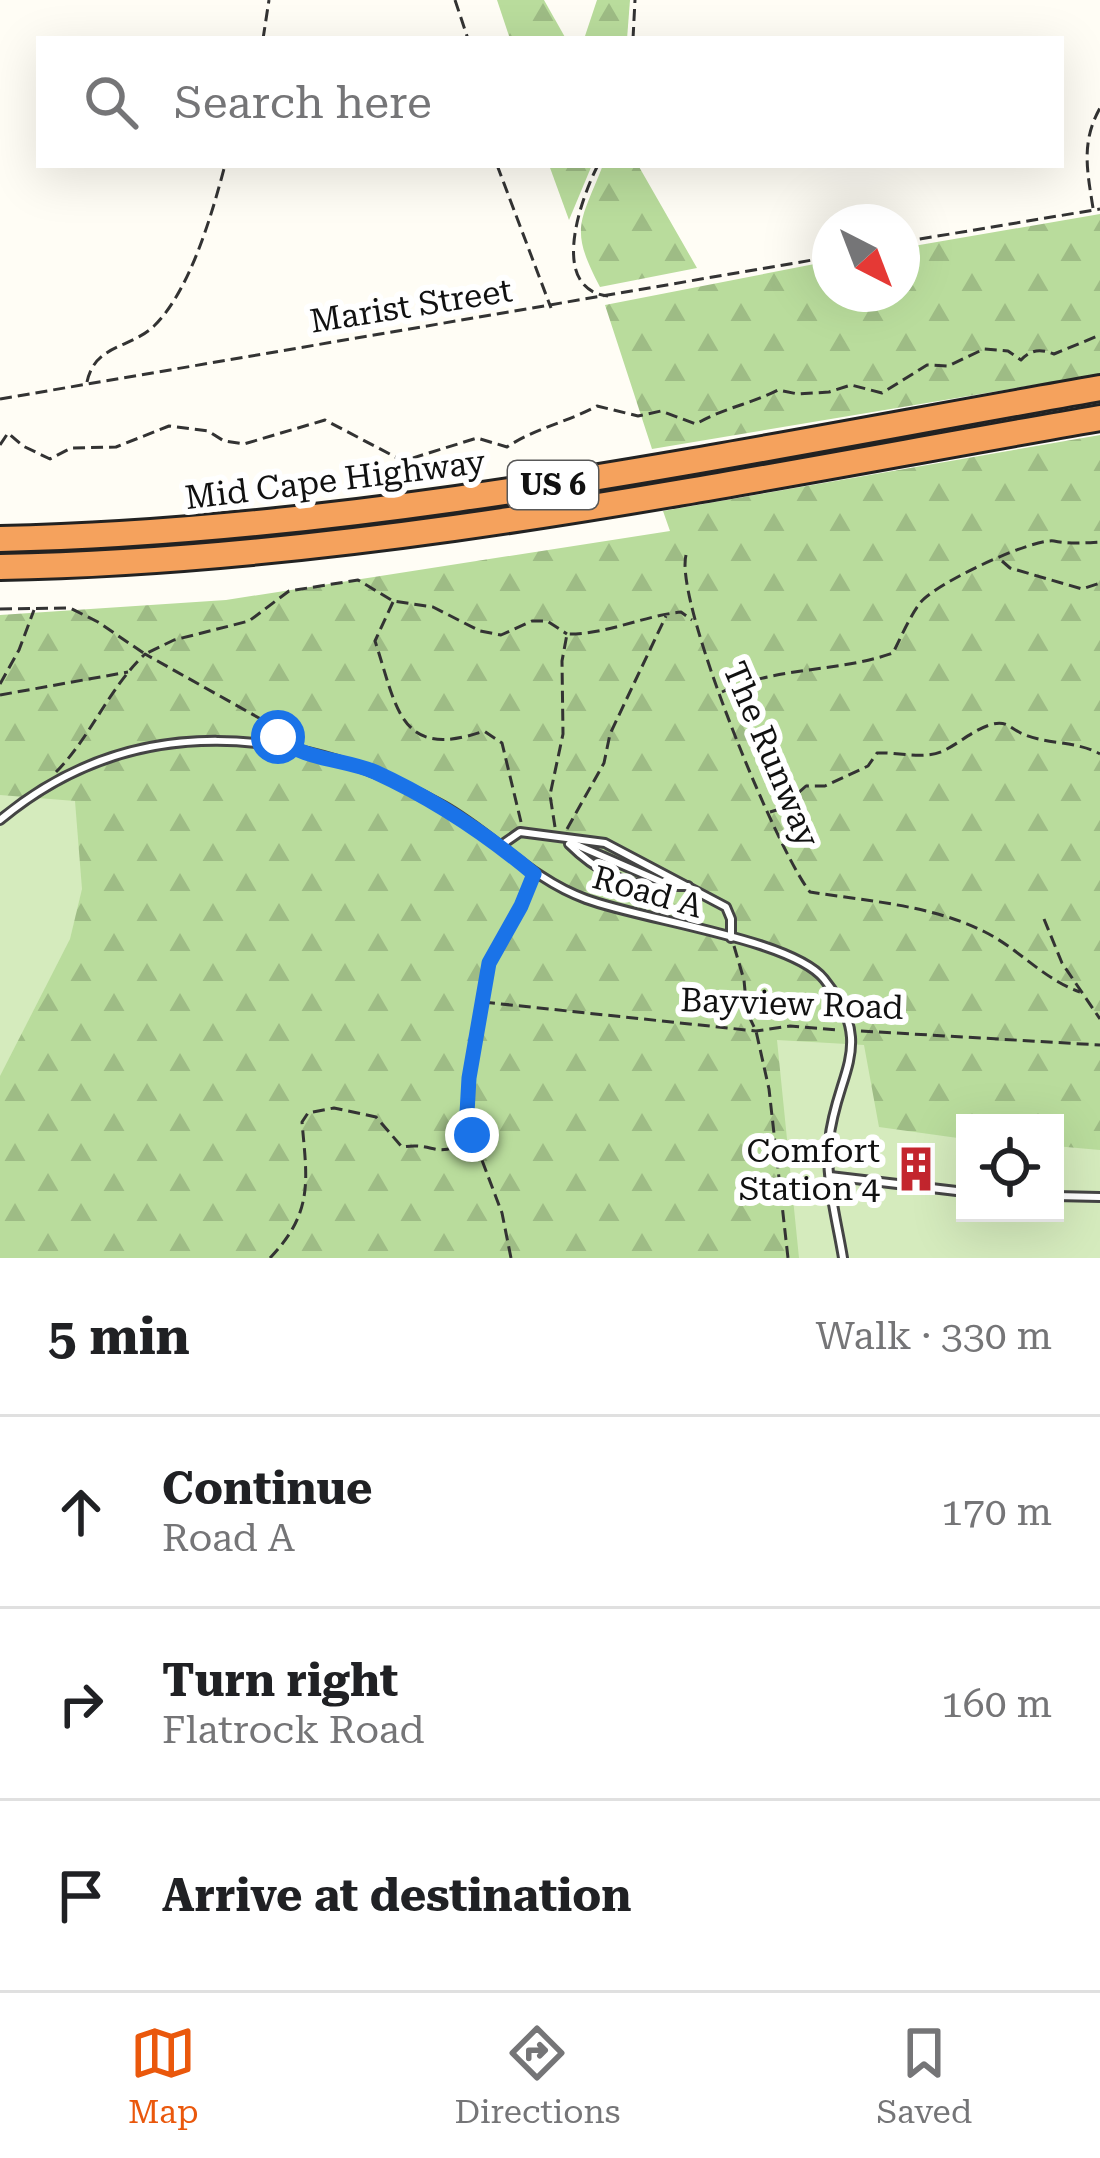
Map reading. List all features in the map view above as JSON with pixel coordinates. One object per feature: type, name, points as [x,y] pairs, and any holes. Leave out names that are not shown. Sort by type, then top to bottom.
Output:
[{"type":"highway","name":"Mid Cape Highway","points":[[0,538],[236,527],[368,511],[625,473],[1100,388]]},
{"type":"highway","name":"Mid Cape Highway","points":[[0,567],[271,550],[449,528],[1100,418]]},
{"type":"lane","name":"Road A","points":[[0,820],[40,793],[118,755],[159,744],[252,740],[290,748],[369,770],[446,807],[534,874],[568,893],[626,914],[793,955],[823,977],[854,1030]]},
{"type":"lane","points":[[500,846],[524,832],[605,843],[726,907],[731,938]]},
{"type":"lane","points":[[562,840],[671,886],[691,886]]},
{"type":"lane","points":[[843,1258],[829,1141],[854,1030]]},
{"type":"lane","points":[[830,1176],[956,1191]]},
{"type":"lane","points":[[1064,1196],[1100,1197]]},
{"type":"path","points":[[263,36],[268,0]]},
{"type":"path","points":[[455,0],[467,36]]},
{"type":"path","points":[[633,36],[635,0]]},
{"type":"path","points":[[920,239],[1097,209],[1086,153],[1088,127],[1100,108]]},
{"type":"path","points":[[86,384],[100,354],[138,339],[174,304],[224,168]]},
{"type":"path","points":[[498,168],[551,308]]},
{"type":"path","points":[[597,168],[578,210],[573,243],[586,288],[615,296]]},
{"type":"path","name":"Marist Street","points":[[0,399],[812,260]]},
{"type":"path","points":[[0,446],[8,433],[50,459],[71,448],[116,447],[169,426],[208,431],[224,441],[244,443],[325,420],[404,461],[477,438],[507,446],[597,406],[638,416],[661,411],[696,424],[778,390],[829,392],[851,385],[881,393],[926,365],[948,366],[983,349],[1008,351],[1022,360],[1027,353],[1042,349],[1054,354],[1100,335]]},
{"type":"path","points":[[720,692],[775,672],[853,666],[893,653],[920,603],[933,590],[1021,547],[1053,541],[1064,546],[1100,542]]},
{"type":"path","name":"The Runway","points":[[686,555],[686,591],[694,621],[768,812],[809,892],[940,914],[976,927],[1045,976],[1080,992]]},
{"type":"path","points":[[1001,560],[1010,568],[1082,590],[1100,583]]},
{"type":"path","points":[[40,793],[146,654],[174,640],[249,621],[289,591],[358,580],[394,601],[434,607],[480,631],[501,634],[532,621],[547,621],[567,634],[588,634],[681,612],[694,621]]},
{"type":"path","points":[[394,601],[375,641],[406,727],[425,740],[458,740],[484,731],[502,743],[524,832]]},
{"type":"path","points":[[0,609],[70,608],[259,718],[290,748]]},
{"type":"path","points":[[0,684],[34,610]]},
{"type":"path","points":[[562,840],[604,763],[610,734],[668,614]]},
{"type":"path","points":[[562,840],[550,795],[563,734],[562,661],[567,634]]},
{"type":"path","points":[[0,695],[128,673]]},
{"type":"path","points":[[768,812],[780,809],[806,786],[825,786],[868,766],[877,753],[923,756],[996,723],[1006,723],[1022,735],[1087,746],[1100,754]]},
{"type":"path","points":[[511,1258],[502,1213],[472,1135],[467,1113],[469,1078],[489,963],[534,874]]},
{"type":"path","points":[[1044,919],[1062,963],[1100,1018]]},
{"type":"path","points":[[731,938],[769,1089],[788,1258]]},
{"type":"path","name":"Bayview Road","points":[[483,1002],[756,1031],[790,1027],[1100,1045]]},
{"type":"path","points":[[270,1258],[292,1231],[306,1200],[302,1121],[308,1113],[352,1109],[376,1117],[402,1147],[418,1144],[441,1152],[454,1150],[472,1135]]},
{"type":"green space","points":[[497,0],[544,0],[564,36],[509,36]]},
{"type":"green space","points":[[597,0],[630,0],[627,36],[585,36]]},
{"type":"green space","points":[[550,168],[591,168],[569,220]]},
{"type":"green space","points":[[602,168],[640,168],[697,268],[600,287],[581,238],[588,201]]},
{"type":"green space","points":[[1100,214],[1100,374],[652,449],[605,305],[812,265],[812,312],[920,312],[920,245]]},
{"type":"green space","points":[[1100,435],[1100,1258],[0,1258],[0,615],[226,600],[670,531],[663,511]]},
{"type":"green space","points":[[0,795],[75,801],[82,889],[70,939],[0,1076]]},
{"type":"green space","points":[[777,1040],[864,1045],[879,1127],[956,1138],[956,1222],[1064,1222],[1064,1147],[1100,1150],[1100,1258],[799,1258]]},
{"type":"place","name":"Comfort Station 4","points":[[916,1169]]},
{"type":"route","points":[[278,737],[290,748],[369,770],[446,807],[534,874],[489,963],[469,1078],[467,1113],[472,1135]]}]
